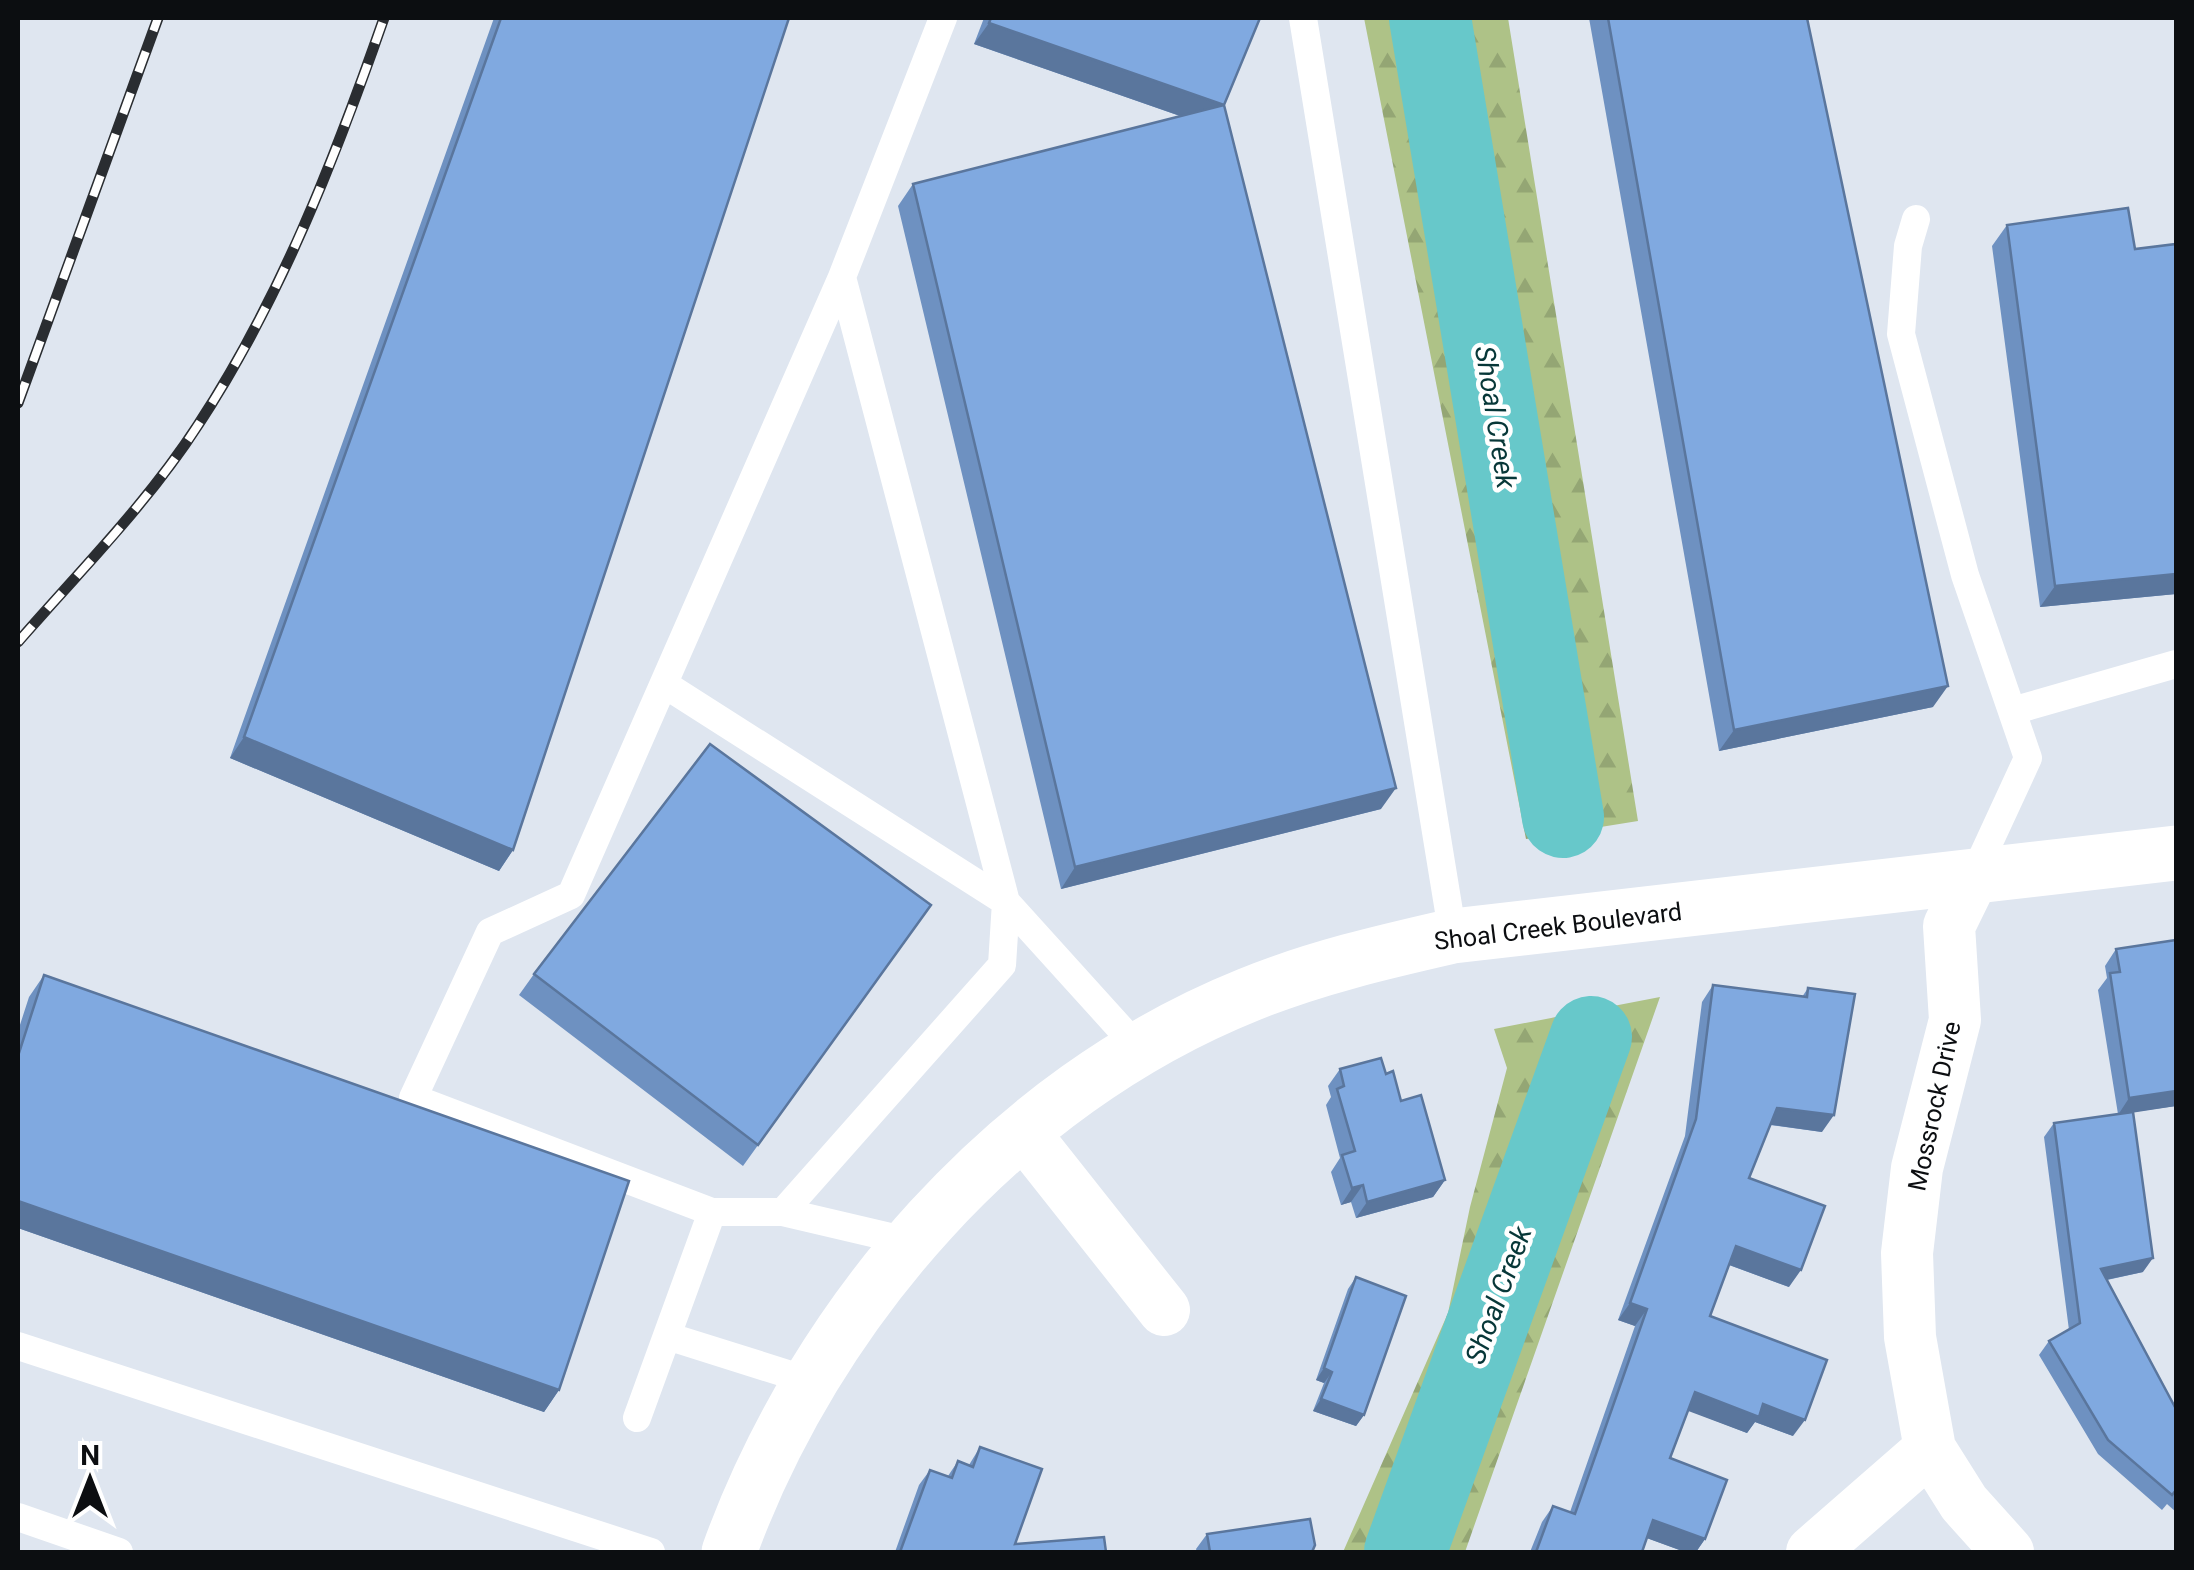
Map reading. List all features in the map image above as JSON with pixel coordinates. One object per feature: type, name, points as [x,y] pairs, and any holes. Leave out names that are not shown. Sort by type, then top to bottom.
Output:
[{"type":"street","name":"Shoal Creek Boulevard","points":[[729,1552],[757,1476],[810,1381],[865,1297],[984,1163],[1139,1049],[1246,995],[1344,962],[1452,936],[2176,853]]},
{"type":"street","name":"Mossrock Drive","points":[[1973,876],[1949,926],[1955,1020],[1917,1168],[1907,1253],[1910,1337],[1930,1449],[1964,1503],[2008,1552]]},
{"type":"street","points":[[1023,1132],[1164,1310]]},
{"type":"street","points":[[1812,1552],[1930,1449]]},
{"type":"lane","points":[[912,1242],[782,1212],[712,1212],[413,1098],[490,932],[571,895],[842,278],[944,18]]},
{"type":"lane","points":[[1303,18],[1452,936]]},
{"type":"lane","points":[[1916,218],[1908,246],[1901,334],[1966,576],[2028,758],[1973,876]]},
{"type":"lane","points":[[782,1212],[1002,965],[1006,902],[842,278]]},
{"type":"lane","points":[[2012,711],[2176,664]]},
{"type":"lane","points":[[664,684],[1006,902],[1139,1049]]},
{"type":"lane","points":[[636,1418],[712,1212]]},
{"type":"lane","points":[[667,1336],[810,1381]]},
{"type":"lane","points":[[18,1346],[651,1552]]},
{"type":"lane","points":[[18,1516],[119,1552]]},
{"type":"green space","points":[[1364,18],[1508,18],[1638,821],[1526,839]]},
{"type":"green space","points":[[1660,997],[1465,1552],[1343,1552],[1448,1313],[1470,1207],[1507,1068],[1494,1029]]},
{"type":"building","points":[[501,18],[789,18],[513,850],[244,737]]},
{"type":"building","points":[[991,18],[1260,18],[1224,105],[989,23]]},
{"type":"building","points":[[1608,18],[1807,18],[1948,686],[1734,730]]},
{"type":"building","points":[[1224,105],[1396,788],[1075,867],[913,184]]},
{"type":"building","points":[[2128,208],[2135,249],[2176,244],[2176,574],[2055,586],[2007,225]]},
{"type":"building","points":[[710,744],[931,905],[758,1145],[534,974]]},
{"type":"building","points":[[2176,940],[2176,1091],[2129,1098],[2110,973],[2120,972],[2116,949]]},
{"type":"building","points":[[44,975],[629,1181],[559,1390],[18,1201],[18,1056]]},
{"type":"building","points":[[1713,985],[1807,997],[1808,988],[1855,994],[1834,1115],[1777,1108],[1749,1178],[1825,1206],[1801,1270],[1736,1246],[1710,1316],[1827,1360],[1805,1420],[1763,1404],[1759,1417],[1695,1392],[1670,1458],[1727,1480],[1705,1539],[1653,1520],[1642,1552],[1536,1552],[1553,1506],[1575,1514],[1647,1309],[1630,1303],[1696,1119]]},
{"type":"building","points":[[1381,1058],[1386,1074],[1393,1071],[1401,1101],[1421,1095],[1445,1180],[1367,1202],[1363,1185],[1352,1188],[1342,1155],[1355,1151],[1337,1089],[1344,1086],[1340,1069]]},
{"type":"building","points":[[2133,1112],[2153,1258],[2101,1269],[2176,1409],[2176,1490],[2172,1495],[2108,1440],[2049,1341],[2080,1323],[2054,1123]]},
{"type":"building","points":[[1356,1277],[1406,1296],[1364,1415],[1321,1399],[1332,1372],[1324,1368]]},
{"type":"building","points":[[980,1447],[1042,1469],[1015,1544],[1104,1537],[1106,1552],[900,1552],[930,1470],[952,1478],[958,1461],[973,1467]]},
{"type":"building","points":[[1310,1519],[1315,1545],[1312,1552],[1210,1552],[1207,1534]]},
{"type":"waterway","name":"Shoal Creek","points":[[1430,18],[1563,817]]},
{"type":"waterway","name":"Shoal Creek","points":[[1405,1552],[1591,1037]]},
{"type":"railway","points":[[18,403],[158,18]]},
{"type":"railway","points":[[18,642],[157,482],[228,377],[303,227],[384,18]]}]
